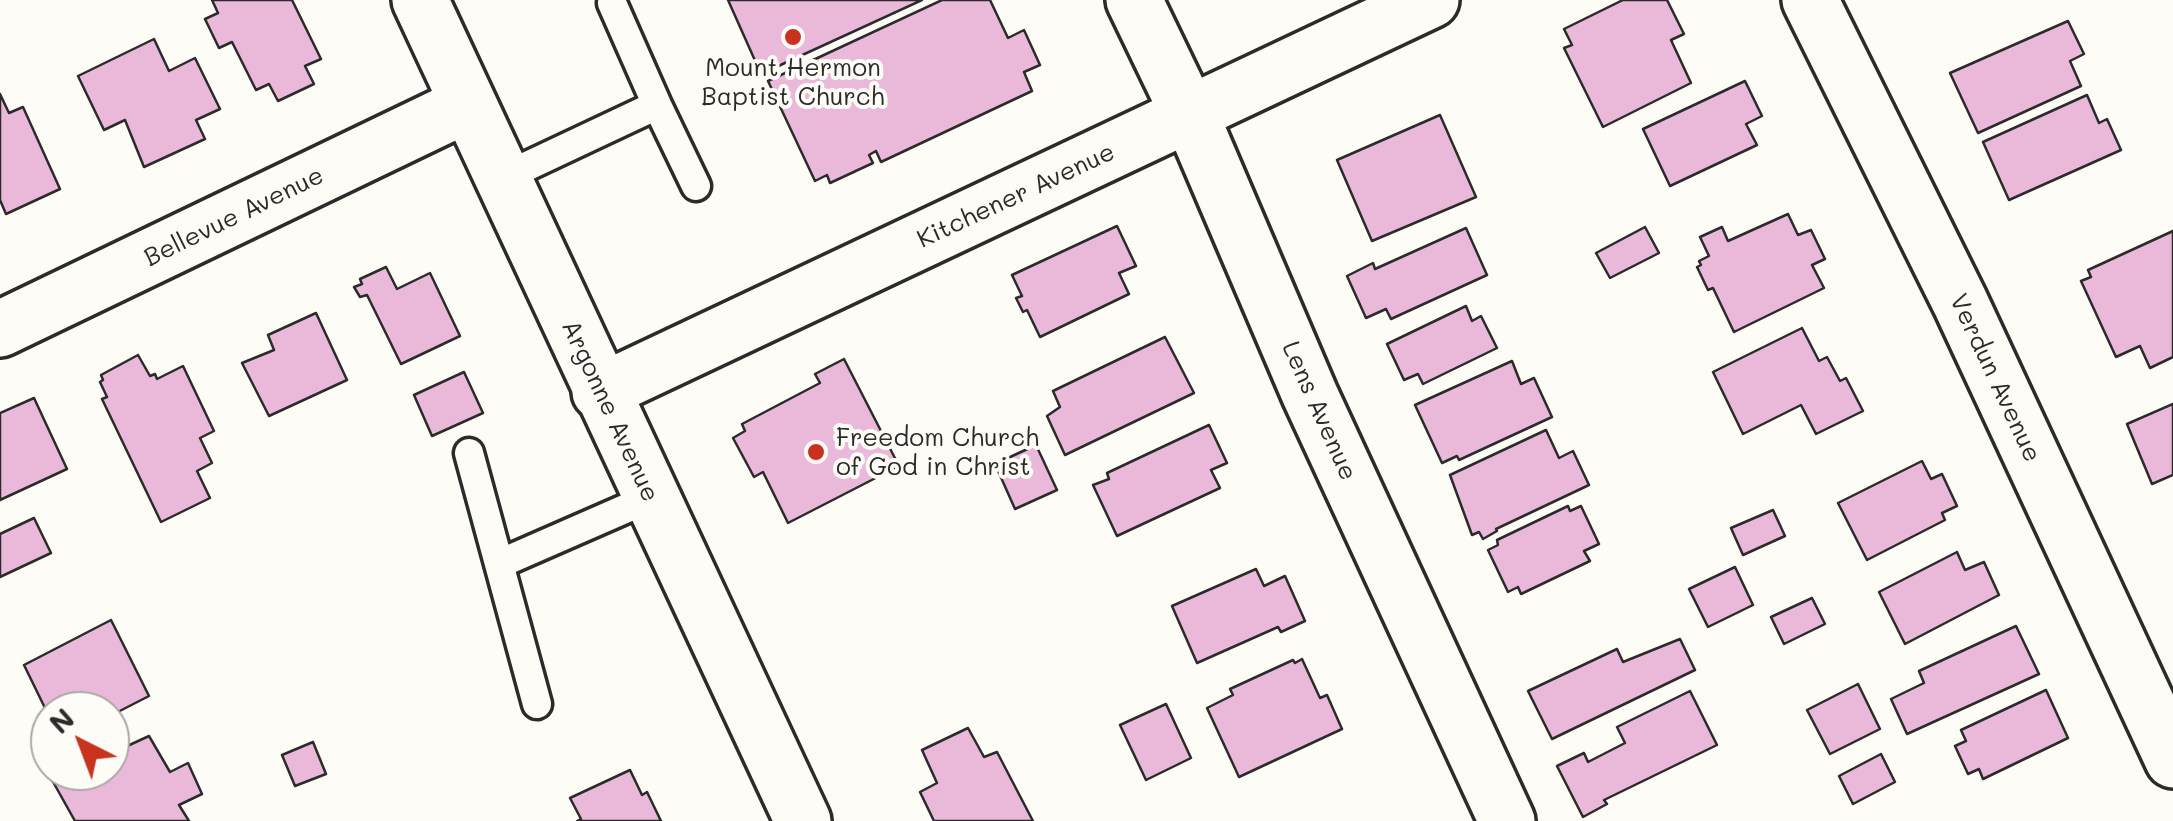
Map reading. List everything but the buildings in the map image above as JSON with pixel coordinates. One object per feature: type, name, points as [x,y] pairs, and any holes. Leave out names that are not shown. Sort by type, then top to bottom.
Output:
[{"type":"street","name":"Argonne Avenue","points":[[420,0],[803,821]]},
{"type":"street","name":"Lens Avenue","points":[[1134,0],[1189,114],[1310,395],[1507,821]]},
{"type":"street","name":"Kitchener Avenue","points":[[600,392],[1431,0]]},
{"type":"street","name":"Verdun Avenue","points":[[1810,0],[1960,302],[2173,760]]},
{"type":"street","name":"Bellevue Avenue","points":[[0,329],[468,104]]},
{"type":"lane","points":[[612,4],[696,186]]},
{"type":"lane","points":[[502,178],[657,104]]},
{"type":"lane","points":[[470,454],[537,704]]},
{"type":"lane","points":[[499,564],[650,498]]},
{"type":"place","name":"Mount Hermon Baptist Church","points":[[793,37]]},
{"type":"place","name":"Freedom Church of God in Christ","points":[[816,452]]}]
